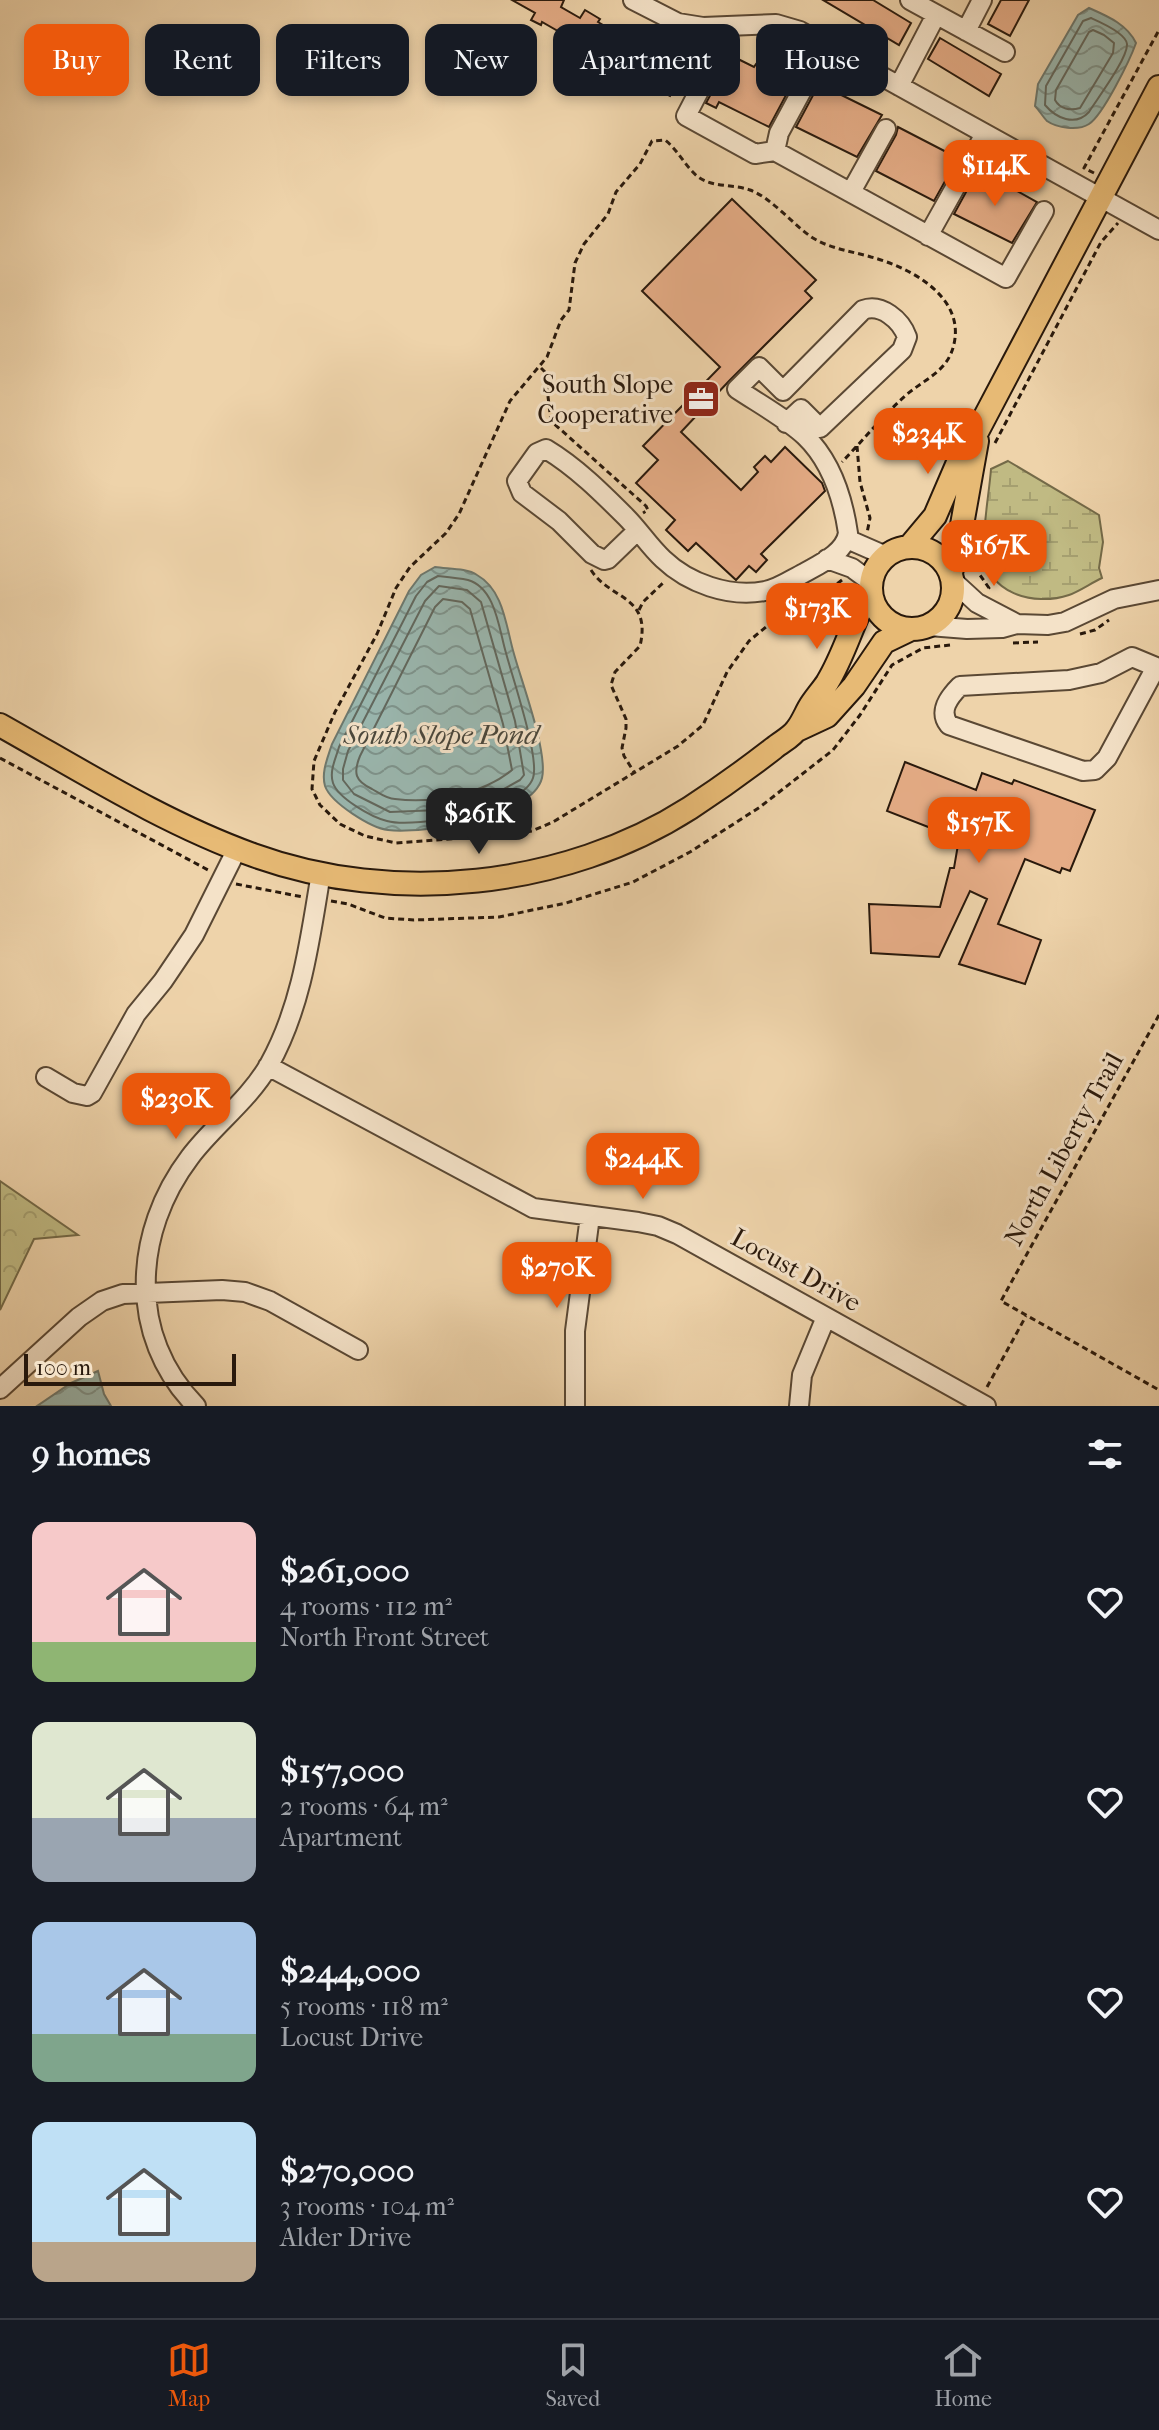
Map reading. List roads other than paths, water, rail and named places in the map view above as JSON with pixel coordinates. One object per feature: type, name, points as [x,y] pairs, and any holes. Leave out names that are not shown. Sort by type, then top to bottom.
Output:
[{"type":"main road","points":[[797,730],[827,683],[871,586],[877,565],[886,556],[909,547],[935,516],[963,451],[978,430],[1159,87]]},
{"type":"main road","points":[[0,725],[140,802],[237,849],[296,868],[368,880],[433,882],[493,878],[561,864],[621,844],[670,821],[797,730],[827,716],[854,686],[884,642],[919,628],[947,611],[952,601],[952,577],[978,430]]},
{"type":"main road","points":[[909,547],[934,553],[944,562],[952,577]]},
{"type":"main road","points":[[871,586],[878,613],[887,621],[919,628]]},
{"type":"street","points":[[633,0],[678,23],[703,27],[756,25]]},
{"type":"street","points":[[910,0],[1005,52]]},
{"type":"street","points":[[966,31],[982,0]]},
{"type":"street","points":[[899,86],[936,15]]},
{"type":"street","points":[[888,80],[1159,230]]},
{"type":"street","points":[[696,96],[686,116],[755,154],[775,151],[1006,278],[1044,211]]},
{"type":"street","points":[[775,151],[779,133],[799,96]]},
{"type":"street","points":[[851,192],[886,129]]},
{"type":"street","points":[[928,236],[985,134]]},
{"type":"street","points":[[634,527],[604,560],[592,554],[518,487],[521,475],[541,449],[554,454],[580,474],[634,527],[674,569],[698,583],[719,589],[746,593],[767,591],[837,552],[847,539],[846,519],[835,479],[804,436],[737,389],[759,367],[783,391],[801,409],[820,428],[902,350],[907,337],[905,331],[886,312],[876,307],[863,310],[783,391]]},
{"type":"street","points":[[786,423],[801,409]]},
{"type":"street","points":[[847,539],[886,556]]},
{"type":"street","points":[[827,559],[852,568],[871,586]]},
{"type":"street","points":[[952,577],[977,603],[1017,624]]},
{"type":"street","points":[[919,628],[1048,625],[1065,622],[1114,599],[1159,590]]},
{"type":"street","points":[[1132,657],[1157,661],[1107,758],[1095,770],[1083,771],[959,729],[944,719],[943,711],[960,686],[1069,680],[1101,673],[1132,657]]},
{"type":"street","points":[[46,1077],[73,1093],[87,1096],[92,1093],[136,1014],[194,935],[226,880],[237,849]]},
{"type":"street","points":[[196,1406],[179,1389],[154,1341],[147,1314],[147,1255],[154,1225],[173,1181],[192,1154],[249,1094],[268,1066],[287,1028],[299,994],[321,873]]},
{"type":"street","name":"Locust Drive","points":[[268,1066],[523,1204],[658,1226],[677,1234],[986,1406]]},
{"type":"street","points":[[575,1406],[575,1331],[590,1216]]},
{"type":"street","points":[[0,1389],[79,1317],[102,1301],[123,1294],[245,1292],[270,1301],[358,1350]]},
{"type":"street","points":[[799,1406],[802,1375],[826,1317]]},
{"type":"water","points":[[1089,8],[1122,26],[1136,43],[1116,86],[1095,119],[1084,126],[1062,127],[1047,121],[1035,106],[1038,84],[1078,15]]},
{"type":"water","name":"South Slope Pond","points":[[435,567],[473,573],[486,582],[498,599],[538,735],[542,778],[534,792],[498,813],[449,826],[388,830],[362,820],[335,800],[325,786],[324,770],[332,744],[409,591],[421,575]]},
{"type":"water","points":[[98,1371],[111,1406],[37,1406],[71,1383]]},
{"type":"place","name":"South Slope Cooperative","points":[[701,399]]}]
